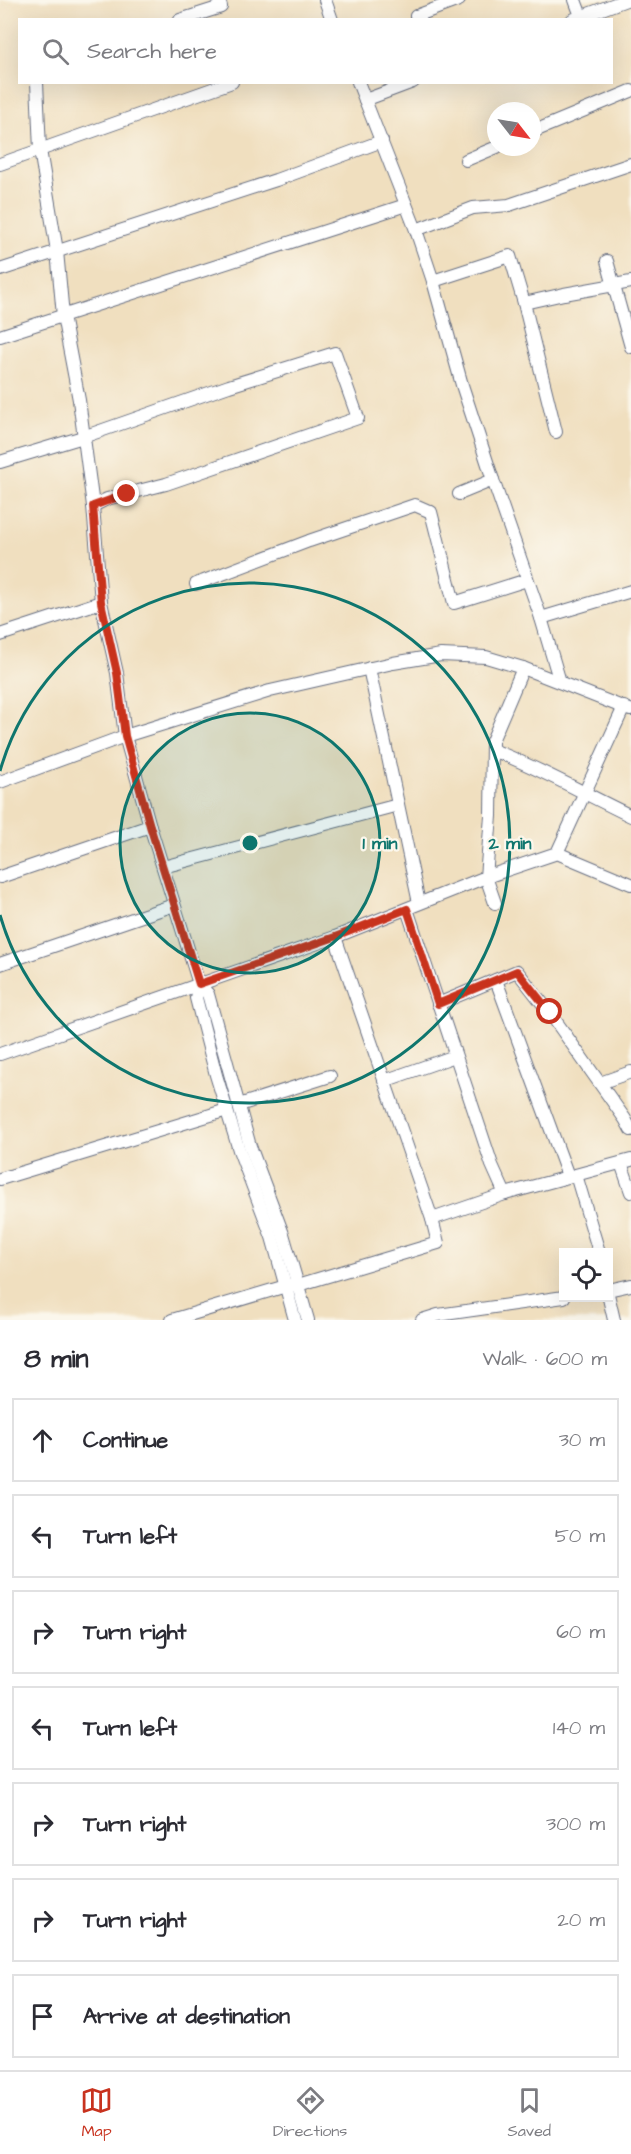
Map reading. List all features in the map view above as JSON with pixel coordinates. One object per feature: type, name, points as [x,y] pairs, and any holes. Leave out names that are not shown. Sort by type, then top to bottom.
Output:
[{"type":"street","points":[[186,18],[221,7],[219,0]]},
{"type":"street","points":[[325,0],[332,18]]},
{"type":"street","points":[[416,16],[459,0]]},
{"type":"street","points":[[575,0],[576,18],[626,0]]},
{"type":"street","points":[[37,84],[40,150],[57,251],[63,315],[79,400],[82,437],[93,506],[101,602],[117,673],[125,736],[199,984],[208,994],[233,1108],[239,1150],[272,1237],[308,1320]]},
{"type":"street","points":[[0,164],[226,84]]},
{"type":"street","points":[[359,84],[416,230],[462,385],[560,681]]},
{"type":"street","points":[[365,100],[408,84]]},
{"type":"street","points":[[541,129],[630,95]]},
{"type":"street","points":[[0,270],[276,180],[382,141]]},
{"type":"street","points":[[466,160],[487,151]]},
{"type":"street","points":[[416,230],[473,208],[509,205],[631,164]]},
{"type":"street","points":[[0,336],[406,205]]},
{"type":"street","points":[[433,281],[510,256],[556,432]]},
{"type":"street","points":[[607,261],[631,347]]},
{"type":"street","points":[[524,303],[631,282]]},
{"type":"street","points":[[0,462],[335,353],[358,418],[166,484],[107,499],[93,506]]},
{"type":"street","points":[[459,494],[493,480]]},
{"type":"street","points":[[196,584],[309,541],[415,505],[431,512],[454,603],[527,580]]},
{"type":"street","points":[[541,618],[631,591]]},
{"type":"street","points":[[0,635],[101,602]]},
{"type":"street","points":[[0,782],[125,736],[270,691],[369,668],[441,656],[486,657],[560,681],[628,709],[557,853]]},
{"type":"street","points":[[369,668],[420,903]]},
{"type":"street","points":[[495,903],[486,877],[491,816],[492,741],[523,668]]},
{"type":"street","points":[[493,750],[531,765],[631,816]]},
{"type":"street","points":[[163,867],[398,804]]},
{"type":"street","points":[[0,877],[150,826]]},
{"type":"street","points":[[0,1054],[335,937],[486,877],[557,853],[631,884]]},
{"type":"street","points":[[0,963],[174,905]]},
{"type":"street","points":[[407,909],[492,1165],[505,1194]]},
{"type":"street","points":[[172,1320],[438,1243],[432,1219],[335,937]]},
{"type":"street","points":[[438,1004],[517,971],[550,1012],[631,1130]]},
{"type":"street","points":[[496,980],[572,1175],[598,1248]]},
{"type":"street","points":[[384,1081],[455,1056]]},
{"type":"street","points":[[600,1083],[631,1072]]},
{"type":"street","points":[[0,1179],[330,1076]]},
{"type":"street","points":[[432,1219],[505,1194],[626,1162],[631,1192]]},
{"type":"street","points":[[613,1291],[631,1285]]},
{"type":"street","points":[[292,1286],[295,1320]]},
{"type":"street","points":[[422,1320],[438,1315],[559,1298]]},
{"type":"street","points":[[611,1302],[614,1320]]},
{"type":"route","points":[[127,494],[107,499],[93,506],[101,602],[117,673],[125,736],[199,984],[335,937],[407,909],[438,1004],[517,971],[550,1012]]}]
